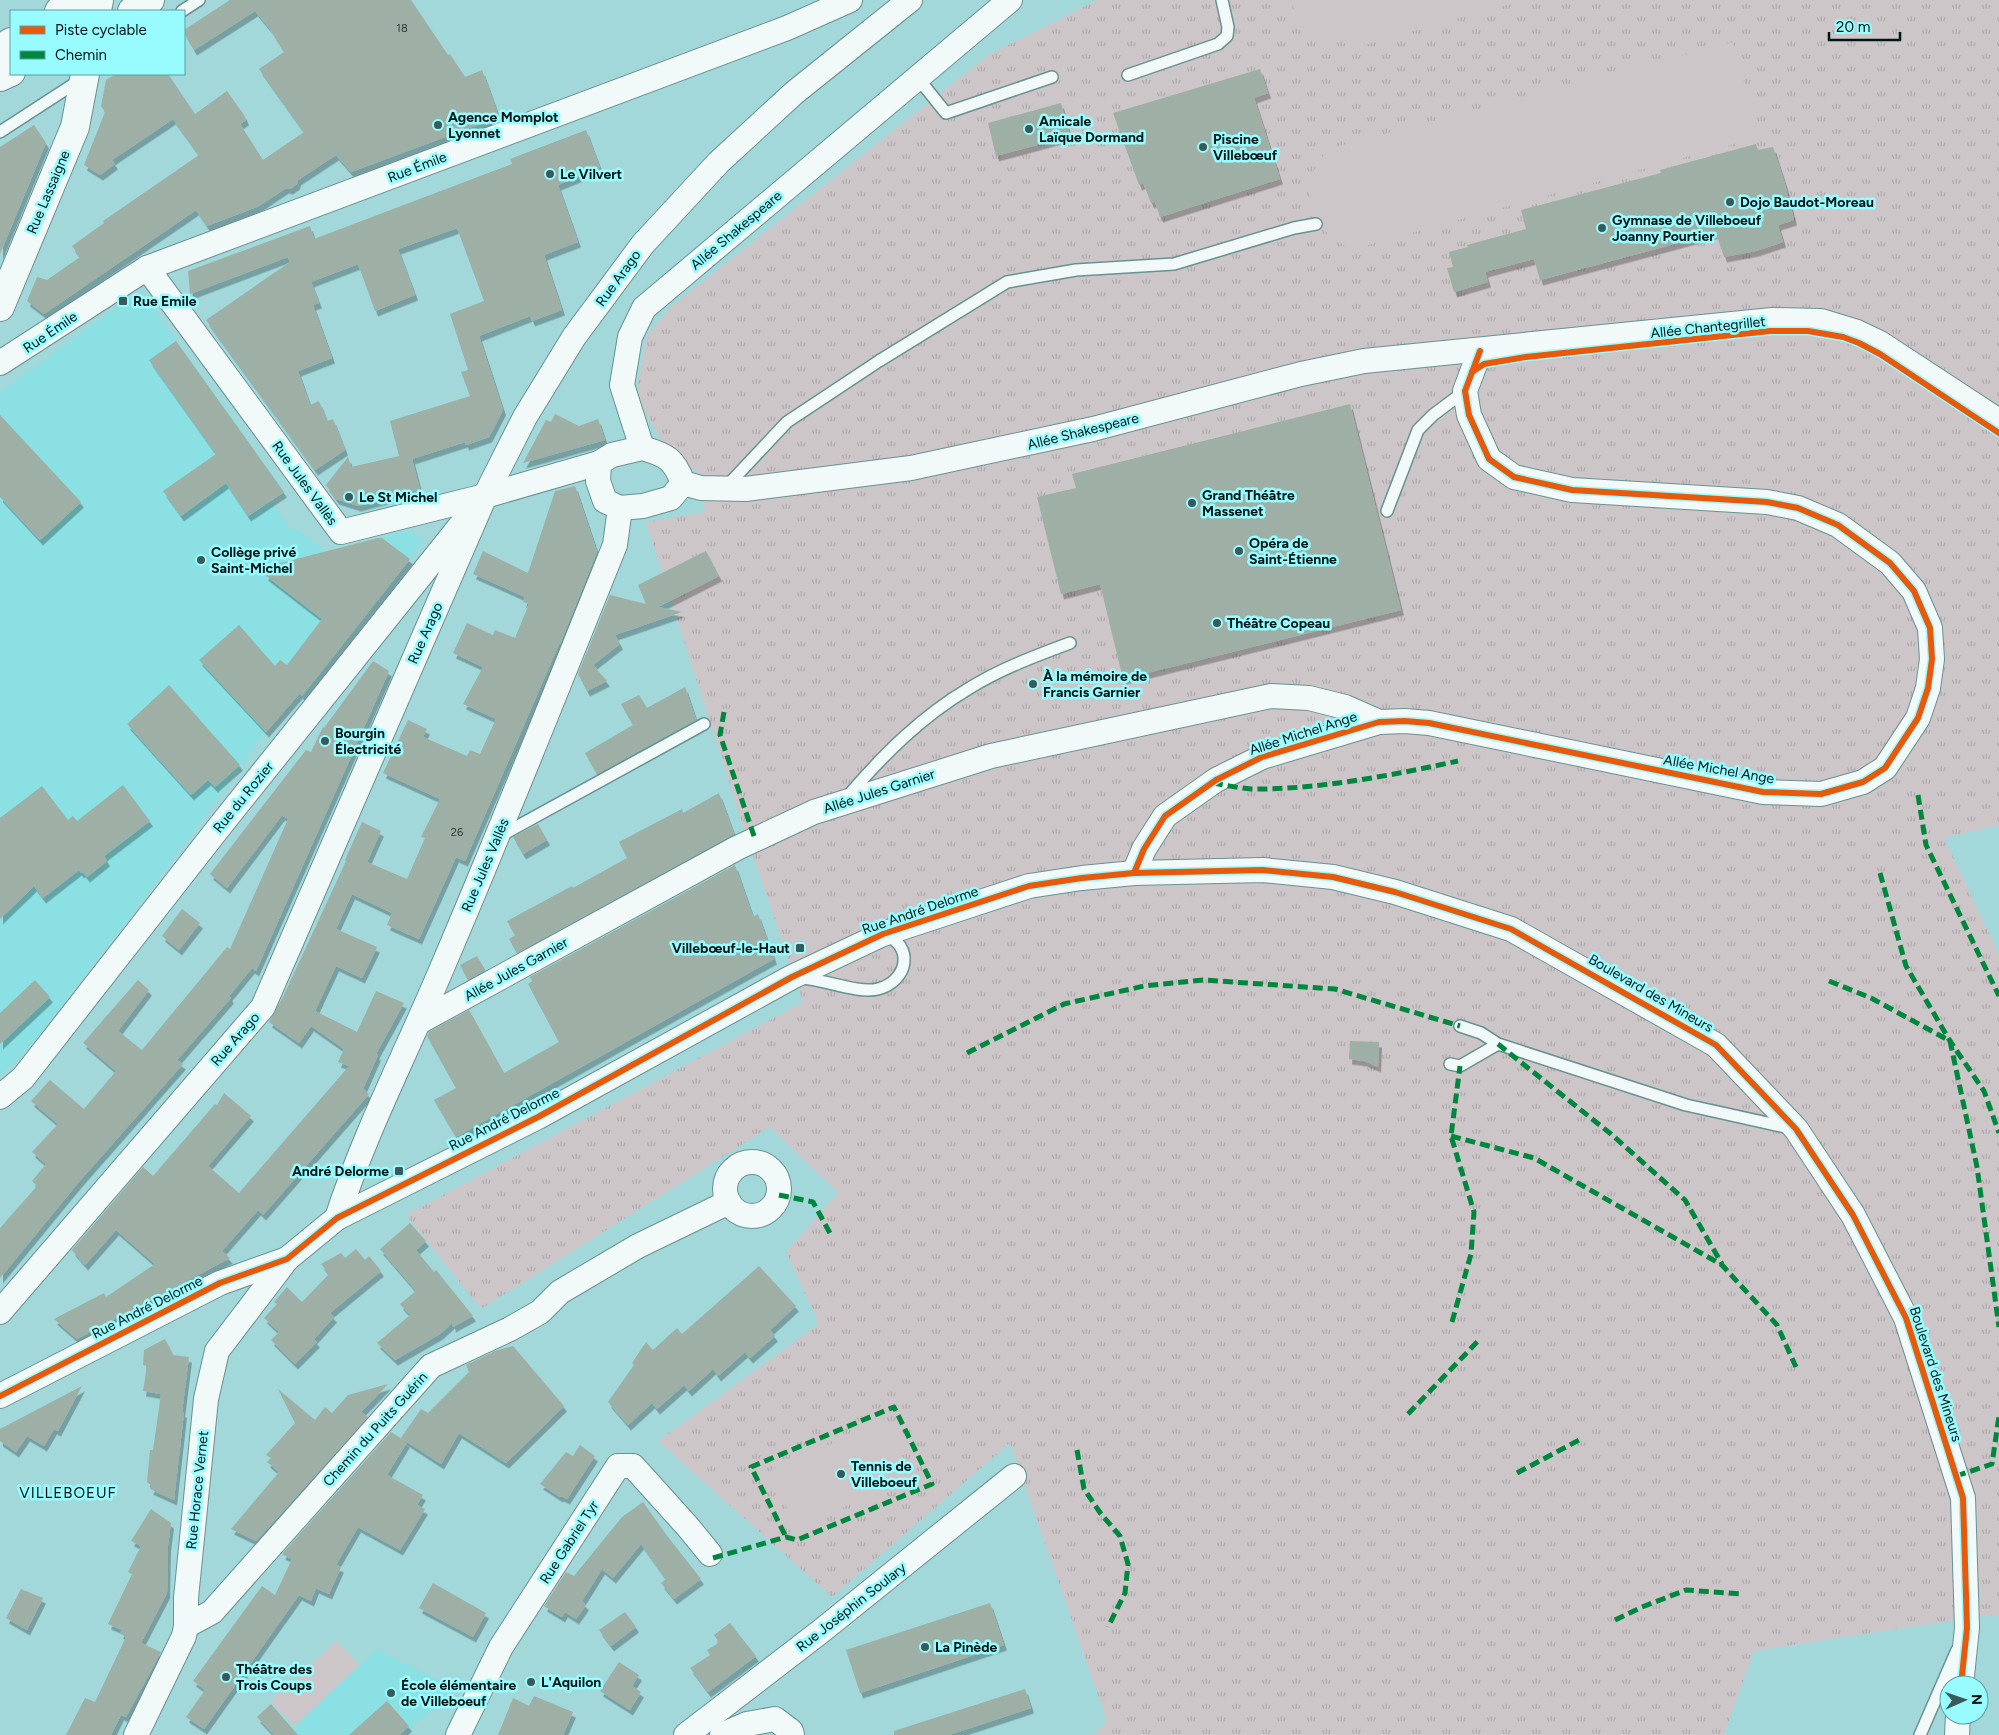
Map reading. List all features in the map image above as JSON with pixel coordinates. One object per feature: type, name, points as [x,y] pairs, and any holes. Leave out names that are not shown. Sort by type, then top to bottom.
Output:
[{"type":"street","points":[[61,10],[77,0]]},
{"type":"street","points":[[134,10],[150,0]]},
{"type":"street","name":"Rue Émile","points":[[0,364],[147,268],[787,28],[850,0]]},
{"type":"street","name":"Allée Shakespeare","points":[[642,448],[622,385],[630,337],[644,308],[1010,0]]},
{"type":"street","name":"Rue Arago","points":[[0,1312],[263,1007],[485,496],[525,417],[574,337],[643,244],[719,162],[794,93],[903,1]]},
{"type":"street","name":"Rue Lassaigne","points":[[0,307],[75,127],[86,75]]},
{"type":"street","name":"Rue Jules Vallès","points":[[147,268],[341,532],[485,496],[598,463]]},
{"type":"street","name":"Allée Chantegrillet","points":[[1480,350],[1772,320],[1821,321],[1857,332],[1880,343],[1999,421]]},
{"type":"street","name":"Allée Shakespeare","points":[[683,484],[701,488],[745,489],[911,468],[1093,429],[1301,374],[1364,361],[1480,350]]},
{"type":"street","name":"Allée Michel Ange","points":[[1134,873],[1144,849],[1165,816],[1216,780],[1262,757],[1379,722],[1405,721],[1429,723],[1762,792],[1821,794],[1863,782],[1885,768],[1918,718],[1928,688],[1932,659],[1930,628],[1914,591],[1890,563],[1838,525],[1798,508],[1767,502],[1572,490],[1514,478],[1489,459],[1469,415],[1465,391],[1480,350]]},
{"type":"street","points":[[642,448],[663,454],[677,466],[683,484],[672,498],[644,506],[620,508],[605,500],[598,481],[598,463],[612,454],[642,448]]},
{"type":"street","name":"Rue du Rozier","points":[[0,1097],[23,1078],[220,826],[485,496]]},
{"type":"street","name":"Rue Jules Vallès","points":[[337,1218],[351,1175],[419,1022],[497,838],[614,545],[620,508]]},
{"type":"street","name":"Allée Jules Garnier","points":[[419,1022],[737,848],[779,827],[844,801],[991,756],[1270,696],[1309,698],[1345,707],[1379,722]]},
{"type":"street","name":"Boulevard des Mineurs","points":[[1030,886],[1134,873],[1263,870],[1333,878],[1395,892],[1511,929],[1716,1045],[1796,1129],[1853,1215],[1906,1318],[1963,1498],[1967,1628],[1962,1675]]},
{"type":"street","name":"Rue André Delorme","points":[[0,1396],[220,1283],[288,1259],[337,1218],[538,1117],[792,977],[883,934],[1030,886]]},
{"type":"street","name":"Chemin du Puits Guérin","points":[[186,1626],[212,1612],[431,1366],[510,1329],[540,1312],[557,1294],[638,1246],[729,1202]]},
{"type":"street","name":"Rue Horace Vernet","points":[[136,1735],[184,1636],[186,1598],[206,1399],[217,1351],[288,1259]]},
{"type":"street","name":"Rue Gabriel Tyr","points":[[458,1735],[501,1647],[618,1466],[633,1466],[710,1554]]},
{"type":"street","name":"Rue Joséphin Soulary","points":[[686,1735],[820,1632],[1014,1476]]},
{"type":"street","points":[[722,1735],[747,1724],[775,1719],[790,1731],[792,1735]]},
{"type":"lane","points":[[184,10],[199,0]]},
{"type":"lane","points":[[1128,74],[1218,44],[1227,36],[1228,27],[1222,0]]},
{"type":"lane","points":[[0,132],[86,75]]},
{"type":"lane","points":[[917,77],[946,113],[1052,77]]},
{"type":"lane","points":[[724,488],[788,422],[879,361],[1007,282],[1076,270],[1174,264],[1294,228],[1316,224]]},
{"type":"lane","points":[[1387,511],[1418,430],[1433,415],[1465,391]]},
{"type":"lane","points":[[844,801],[877,762],[913,728],[968,689],[1020,662],[1070,643]]},
{"type":"lane","points":[[497,838],[704,724]]},
{"type":"lane","points":[[792,977],[817,979],[852,988],[877,990],[892,983],[901,975],[904,954],[901,945],[892,937],[883,934]]},
{"type":"lane","points":[[1460,1026],[1481,1033],[1498,1044],[1686,1105],[1796,1129]]},
{"type":"lane","points":[[1450,1064],[1460,1066],[1498,1044]]},
{"type":"lane","points":[[1920,1735],[1967,1628]]},
{"type":"shaded area","points":[[129,298],[147,300],[273,475],[284,492],[270,501],[291,530],[298,530],[332,556],[336,549],[409,530],[423,541],[302,696],[299,693],[257,742],[140,903],[34,1041],[0,1076],[0,743],[2,741],[0,740],[0,393]]},
{"type":"shaded area","name":"École élémentaire de Villeboeuf","points":[[377,1650],[455,1688],[447,1699],[400,1735],[287,1735]]},
{"type":"green space","points":[[1097,0],[1999,0],[1999,825],[1944,838],[1999,954],[1999,1615],[1754,1651],[1724,1735],[1094,1735],[1107,1721],[1010,1443],[832,1597],[658,1441],[819,1324],[786,1252],[838,1193],[770,1127],[481,1309],[406,1215],[803,1002],[746,835],[646,522],[705,512],[701,474],[672,459],[641,404],[638,383],[647,336],[672,306],[990,54]]},
{"type":"green space","points":[[1289,0],[1524,0],[1356,47],[1305,28]]},
{"type":"green space","points":[[1733,42],[1759,137],[1350,250],[1316,224],[1307,181],[1327,149]]},
{"type":"green space","name":"Tennis de Villeboeuf","points":[[887,1420],[912,1478],[795,1528],[771,1470]]},
{"type":"green space","points":[[336,1641],[359,1665],[294,1726],[271,1701]]},
{"type":"building","points":[[230,0],[411,0],[465,77],[482,70],[499,117],[351,172],[336,155],[298,180],[297,184],[290,189],[286,188],[259,206],[207,226],[196,210],[44,314],[27,301],[37,277],[47,280],[80,257],[72,246],[104,223],[103,221],[199,155],[173,119],[112,160],[115,164],[100,175],[84,165],[105,112],[101,106],[106,80],[114,75],[169,75],[195,114],[227,91],[244,115],[246,120],[240,124],[263,160],[304,132],[259,69],[284,52],[270,29],[255,11],[194,50],[185,35],[185,29]]},
{"type":"building","name":"Piscine Villebœuf","points":[[1260,69],[1268,93],[1254,98],[1280,179],[1160,217],[1155,202],[1151,203],[1143,183],[1139,185],[1113,113]]},
{"type":"building","name":"Amicale Laïque Dormand","points":[[1061,103],[1070,136],[996,156],[988,123]]},
{"type":"building","points":[[34,125],[46,143],[0,254],[0,147]]},
{"type":"building","points":[[586,130],[600,168],[558,185],[578,242],[544,255],[562,310],[532,321],[530,316],[479,336],[503,410],[489,437],[466,445],[465,442],[412,459],[420,490],[358,506],[336,499],[326,485],[348,457],[351,467],[399,456],[390,421],[470,396],[461,372],[468,370],[450,314],[484,301],[457,228],[398,249],[415,295],[375,311],[358,264],[311,282],[319,303],[313,305],[332,358],[298,371],[310,405],[319,401],[327,421],[333,419],[345,450],[315,470],[206,320],[290,262],[288,257],[190,294],[188,271],[310,226],[314,239],[512,164],[510,159]]},
{"type":"building","points":[[1756,144],[1758,150],[1773,147],[1785,184],[1794,220],[1778,225],[1783,242],[1756,251],[1724,257],[1716,233],[1540,280],[1534,259],[1485,272],[1488,282],[1454,292],[1447,268],[1453,267],[1449,252],[1468,247],[1467,245],[1526,229],[1521,210],[1661,173],[1660,170]]},
{"type":"building","points":[[176,341],[284,492],[248,516],[226,483],[181,516],[163,491],[216,454],[149,360]]},
{"type":"building","name":"Opéra de Saint-Étienne","points":[[1350,404],[1401,610],[1123,679],[1100,584],[1061,594],[1037,497],[1076,488],[1072,474]]},
{"type":"building","points":[[555,414],[579,426],[598,419],[605,440],[523,463],[546,420],[551,422]]},
{"type":"building","points":[[0,415],[81,502],[40,540],[0,497]]},
{"type":"building","points":[[575,486],[597,552],[560,644],[560,642],[465,861],[456,857],[419,939],[387,925],[392,913],[352,894],[336,929],[377,947],[362,978],[336,966],[315,1011],[357,1032],[376,991],[404,1003],[376,1054],[378,1055],[363,1089],[369,1094],[263,1215],[258,1210],[222,1251],[230,1258],[77,1339],[54,1319],[104,1293],[106,1297],[155,1264],[116,1230],[85,1265],[72,1250],[143,1167],[153,1176],[215,1104],[217,1105],[224,1093],[251,1116],[208,1166],[239,1193],[349,1066],[338,1062],[344,1049],[311,1026],[299,1043],[269,1022],[283,997],[362,822],[381,831],[367,862],[407,879],[425,838],[421,837],[440,799],[383,773],[408,720],[427,729],[423,737],[467,756],[470,750],[480,754],[496,719],[463,704],[483,667],[453,653],[467,623],[493,635],[495,630],[515,638],[529,604],[523,602],[525,597],[473,574],[483,551],[528,573],[555,491]]},
{"type":"building","points":[[382,538],[410,559],[302,696],[300,693],[266,732],[199,660],[239,625],[275,666],[280,660],[287,665],[322,619],[265,575],[273,565]]},
{"type":"building","points":[[706,551],[719,576],[658,607],[682,612],[615,635],[620,644],[593,665],[607,681],[587,691],[578,674],[610,595],[646,604],[638,585]]},
{"type":"building","points":[[373,661],[389,671],[256,971],[252,968],[229,996],[231,998],[177,1060],[183,1064],[78,1183],[0,1278],[0,1228],[37,1186],[32,1181],[46,1164],[32,1152],[58,1124],[31,1101],[50,1080],[84,1109],[116,1071],[83,1043],[138,980],[149,990],[118,1031],[142,1050],[227,947],[230,949],[288,819],[282,815],[227,888],[210,874],[306,750],[311,752],[323,727]]},
{"type":"building","points":[[169,685],[240,765],[215,787],[208,780],[191,795],[127,724]]},
{"type":"building","points":[[685,687],[696,720],[597,774],[585,753],[633,725],[621,704],[639,695],[647,708]]},
{"type":"building","points":[[123,785],[150,821],[104,856],[107,861],[87,877],[79,870],[43,898],[34,886],[0,919],[0,818],[42,786],[68,820],[73,816],[77,821]]},
{"type":"building","points":[[719,793],[734,834],[517,953],[509,939],[515,935],[507,921],[627,858],[619,842],[682,809],[683,813]]},
{"type":"building","points":[[538,824],[547,840],[523,854],[513,837]]},
{"type":"building","points":[[735,865],[753,917],[758,914],[774,959],[456,1137],[434,1100],[456,1088],[427,1036],[429,1032],[469,1010],[504,1073],[559,1042],[528,984],[532,981],[530,977]]},
{"type":"building","points":[[182,909],[200,923],[179,950],[162,936]]},
{"type":"building","points":[[477,956],[485,970],[468,980],[460,965]]},
{"type":"building","points":[[35,980],[50,997],[0,1044],[0,1013]]},
{"type":"building","points":[[1350,1041],[1379,1042],[1378,1067],[1364,1061],[1349,1059]]},
{"type":"building","points":[[410,1223],[426,1241],[416,1250],[434,1272],[436,1270],[473,1316],[453,1327],[452,1323],[440,1334],[395,1360],[377,1343],[410,1315],[400,1304],[416,1291],[380,1249]]},
{"type":"building","points":[[356,1249],[365,1260],[369,1256],[381,1271],[330,1313],[334,1317],[314,1339],[317,1342],[295,1364],[271,1340],[279,1332],[264,1318],[277,1304],[274,1302],[287,1287],[302,1302],[329,1274],[321,1264],[341,1253],[345,1258]]},
{"type":"building","points":[[759,1266],[796,1306],[770,1330],[775,1336],[750,1358],[745,1352],[718,1376],[713,1369],[689,1391],[684,1385],[657,1409],[652,1403],[628,1425],[608,1402],[634,1365],[632,1363],[646,1342],[653,1350],[677,1328],[682,1334]]},
{"type":"building","points":[[165,1339],[173,1355],[189,1357],[174,1500],[150,1489],[152,1486],[147,1482],[150,1450],[153,1450],[161,1394],[143,1391],[147,1366],[143,1365],[144,1350]]},
{"type":"building","points":[[513,1346],[564,1406],[506,1463],[459,1433],[441,1464],[401,1438],[421,1409],[428,1413],[469,1372],[466,1365],[495,1351]]},
{"type":"building","points":[[388,1384],[361,1412],[368,1417],[256,1541],[231,1529],[279,1472],[267,1462],[271,1458],[266,1455],[295,1423],[278,1389],[315,1420],[325,1407],[332,1413],[348,1395]]},
{"type":"building","points":[[82,1386],[58,1431],[54,1429],[44,1446],[27,1436],[16,1452],[0,1441],[0,1429]]},
{"type":"building","points":[[391,1432],[407,1442],[387,1475],[423,1495],[417,1505],[425,1509],[400,1550],[358,1527],[336,1565],[341,1567],[329,1594],[316,1588],[311,1601],[299,1595],[204,1729],[186,1717],[205,1690],[193,1681],[262,1586],[275,1595],[292,1559],[282,1554]]},
{"type":"building","points":[[580,1445],[595,1456],[567,1499],[560,1497],[540,1484],[566,1452],[573,1456]]},
{"type":"building","points":[[643,1502],[701,1579],[674,1599],[661,1583],[666,1579],[641,1544],[613,1578],[602,1569],[582,1601],[586,1605],[576,1619],[565,1612],[562,1617],[544,1606],[566,1572],[574,1576],[622,1517]]},
{"type":"building","points":[[151,1509],[171,1523],[168,1546],[167,1593],[141,1643],[161,1652],[126,1717],[121,1715],[111,1735],[66,1735],[85,1698],[95,1702],[126,1637],[120,1633],[122,1630],[108,1624],[132,1574],[128,1572],[141,1546],[131,1541]]},
{"type":"building","points":[[433,1583],[486,1613],[473,1637],[419,1608]]},
{"type":"building","points":[[21,1589],[43,1598],[27,1630],[6,1618]]},
{"type":"building","name":"La Pinède","points":[[990,1603],[1004,1645],[860,1693],[846,1650]]},
{"type":"building","points":[[625,1612],[636,1627],[611,1646],[599,1630]]},
{"type":"building","points":[[730,1623],[756,1656],[708,1692],[690,1668],[710,1655],[707,1650],[717,1644],[718,1641],[714,1635]]},
{"type":"building","points":[[619,1662],[639,1675],[632,1686],[641,1692],[630,1710],[600,1691]]},
{"type":"building","points":[[1025,1689],[1031,1708],[949,1735],[894,1735],[894,1731]]},
{"type":"building","name":"L'Aquilon","points":[[534,1696],[573,1712],[563,1735],[498,1735],[513,1698],[529,1706]]},
{"type":"building","points":[[387,1701],[409,1726],[400,1735],[349,1735]]},
{"type":"building","points":[[271,1704],[298,1735],[274,1735],[257,1717]]},
{"type":"marked path","points":[[724,712],[720,735],[755,839]]},
{"type":"marked path","points":[[1213,783],[1251,789],[1302,787],[1382,776],[1458,761]]},
{"type":"marked path","points":[[1918,795],[1926,845],[1999,996]]},
{"type":"marked path","points":[[1880,873],[1906,966],[1950,1041],[1984,1091],[1999,1133]]},
{"type":"marked path","points":[[967,1053],[1064,1004],[1144,986],[1203,980],[1335,989],[1460,1026]]},
{"type":"marked path","points":[[1829,981],[1871,998],[1950,1041],[1977,1167],[1999,1327]]},
{"type":"marked path","points":[[1498,1044],[1611,1134],[1685,1200],[1722,1264]]},
{"type":"marked path","points":[[1452,1322],[1471,1254],[1474,1212],[1451,1136],[1460,1066]]},
{"type":"marked path","points":[[1451,1136],[1534,1158],[1722,1265],[1777,1325],[1796,1367]]},
{"type":"marked path","points":[[779,1195],[813,1202],[831,1235]]},
{"type":"marked path","points":[[1408,1414],[1479,1340]]},
{"type":"marked path","points":[[713,1558],[786,1537],[797,1540],[932,1484],[894,1407],[751,1467],[786,1537]]},
{"type":"marked path","points":[[1956,1476],[1992,1464],[1999,1416]]},
{"type":"marked path","points":[[1517,1473],[1581,1439]]},
{"type":"marked path","points":[[1077,1450],[1084,1489],[1101,1514],[1120,1536],[1128,1564],[1125,1593],[1108,1627]]},
{"type":"marked path","points":[[1615,1620],[1686,1590],[1742,1594]]},
{"type":"cycle path","points":[[1472,372],[1484,364],[1526,357],[1770,331],[1808,331],[1843,337],[1880,354],[1999,433]]},
{"type":"cycle path","points":[[1134,873],[1144,849],[1165,816],[1216,780],[1262,757],[1379,722],[1405,721],[1429,723],[1763,792],[1821,794],[1863,782],[1885,768],[1918,718],[1928,688],[1932,659],[1930,628],[1914,591],[1890,563],[1838,525],[1798,508],[1767,502],[1572,490],[1514,477],[1489,459],[1469,415],[1465,391],[1480,351]]},
{"type":"cycle path","points":[[0,1396],[220,1283],[287,1259],[337,1218],[538,1117],[792,977],[883,934],[1029,886],[1082,878],[1134,873],[1263,870],[1333,877],[1395,892],[1511,929],[1716,1045],[1796,1129],[1853,1215],[1906,1318],[1963,1498],[1967,1628],[1962,1675]]},
{"type":"place","name":"Agence Momplot Lyonnet","points":[[438,125]]},
{"type":"place","name":"Amicale Laïque Dormand","points":[[1029,129]]},
{"type":"place","name":"Piscine Villebœuf","points":[[1203,147]]},
{"type":"place","name":"Le Vilvert","points":[[550,174]]},
{"type":"place","name":"Dojo Baudot-Moreau","points":[[1730,202]]},
{"type":"place","name":"Gymnase de Villeboeuf Joanny Pourtier","points":[[1602,228]]},
{"type":"place","name":"Rue Emile","points":[[123,301]]},
{"type":"place","name":"Le St Michel","points":[[349,497]]},
{"type":"place","name":"Grand Théâtre Massenet","points":[[1192,503]]},
{"type":"place","name":"Opéra de Saint-Étienne","points":[[1239,551]]},
{"type":"place","name":"Collège privé Saint-Michel","points":[[201,560]]},
{"type":"place","name":"Théâtre Copeau","points":[[1217,623]]},
{"type":"place","name":"À la mémoire de Francis Garnier","points":[[1033,684]]},
{"type":"place","name":"Bourgin Électricité","points":[[325,741]]},
{"type":"place","name":"Villebœuf-le-Haut","points":[[800,948]]},
{"type":"place","name":"André Delorme","points":[[399,1171]]},
{"type":"place","name":"Tennis de Villeboeuf","points":[[841,1474]]},
{"type":"place","name":"La Pinède","points":[[925,1647]]},
{"type":"place","name":"Théâtre des Trois Coups","points":[[226,1677]]},
{"type":"place","name":"L'Aquilon","points":[[531,1682]]},
{"type":"place","name":"École élémentaire de Villeboeuf","points":[[391,1693]]},
{"type":"district","name":"VILLEBOEUF","points":[[68,1493]]}]
